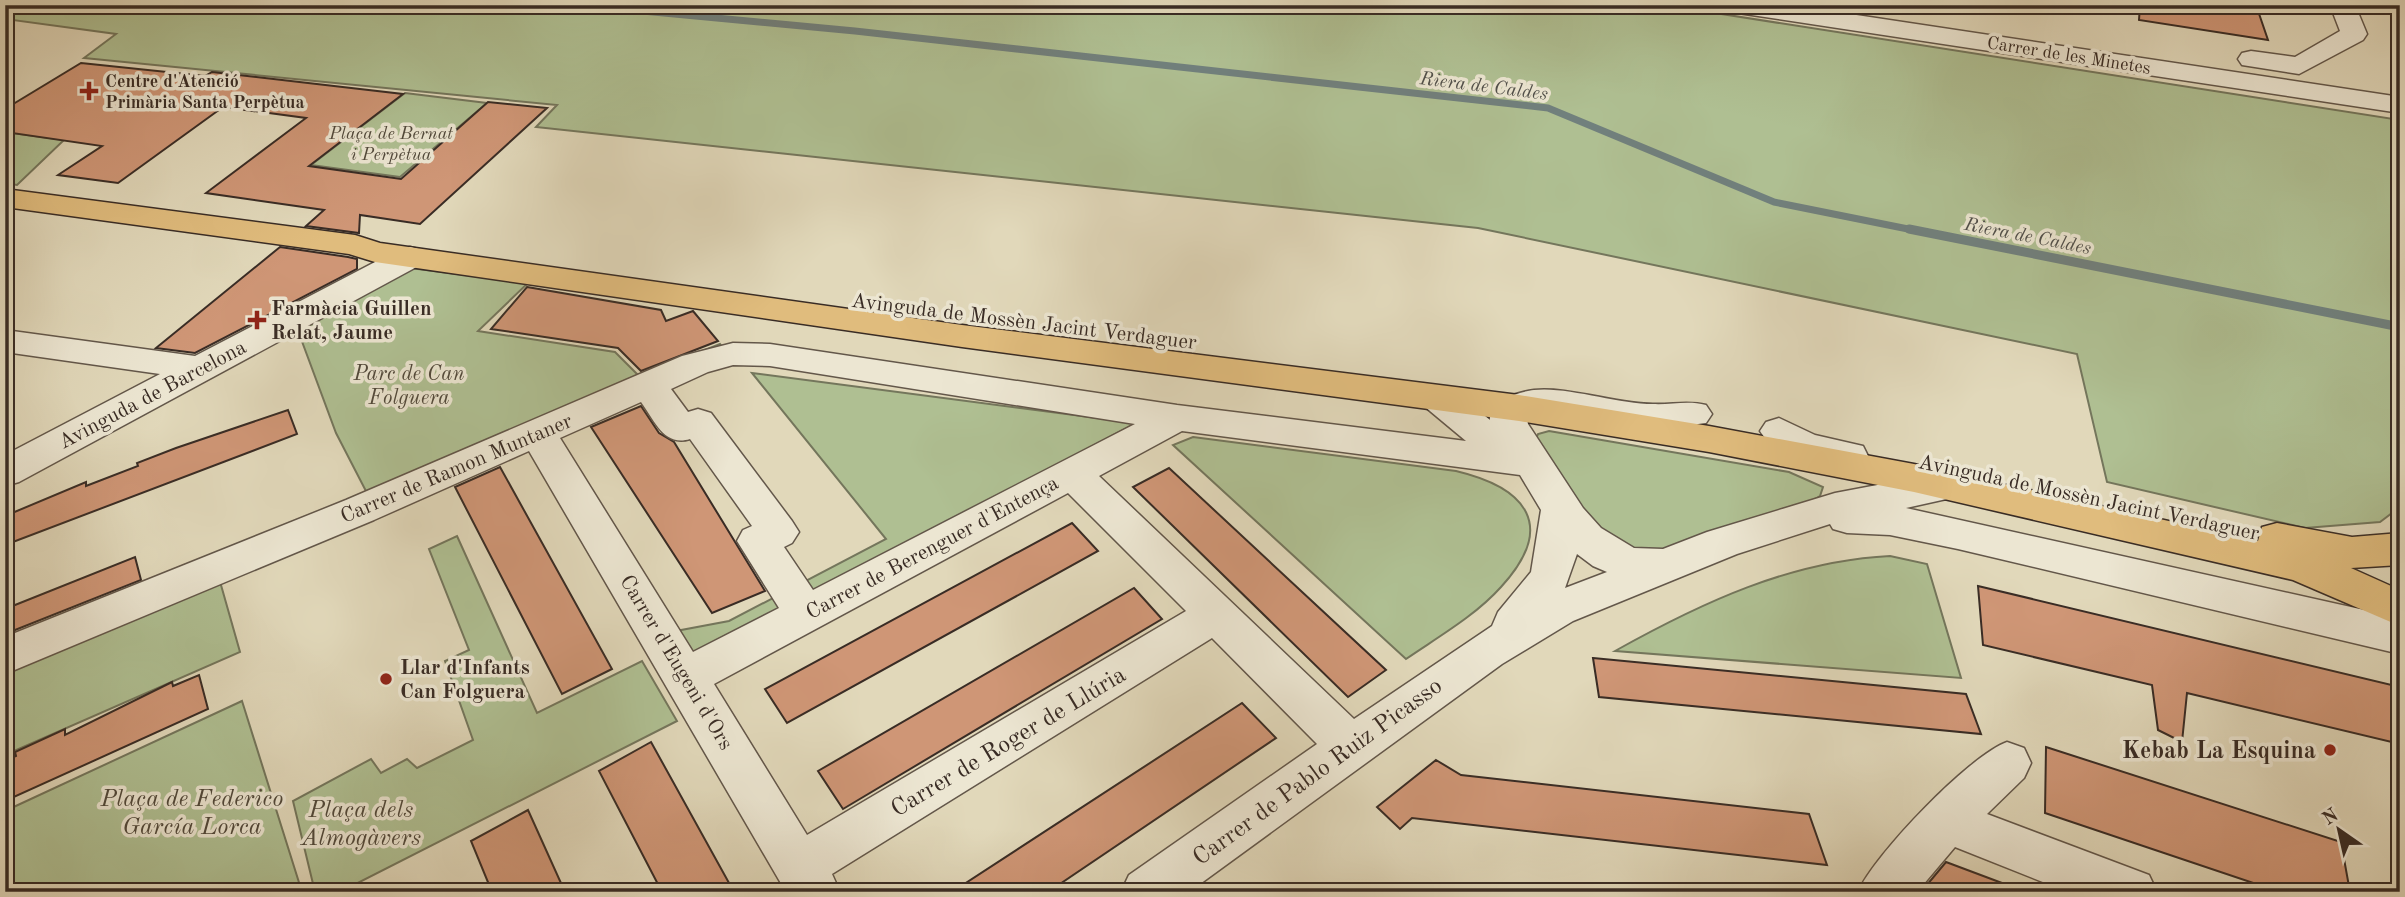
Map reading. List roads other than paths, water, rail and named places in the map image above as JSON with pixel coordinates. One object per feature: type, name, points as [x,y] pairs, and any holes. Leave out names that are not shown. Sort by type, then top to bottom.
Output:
[{"type":"main road","name":"Avinguda de Mossèn Jacint Verdaguer","points":[[5,198],[355,245],[410,257],[962,336],[1437,397],[1709,439],[1930,482],[2300,566],[2397,617]]},
{"type":"main road","name":"Avinguda de Mossèn Jacint Verdaguer","points":[[355,245],[387,241],[465,244],[601,261],[889,304],[1532,388],[1779,431],[2352,553],[2400,550]]},
{"type":"street","name":"Carrer de les Minetes","points":[[1738,5],[2400,105]]},
{"type":"street","points":[[1874,5],[2299,66],[2354,34],[2342,5]]},
{"type":"street","name":"Avinguda de Barcelona","points":[[12,459],[199,368],[410,257]]},
{"type":"street","points":[[5,341],[199,368]]},
{"type":"street","name":"Carrer de Ramon Muntaner","points":[[5,656],[695,364],[733,354],[770,355],[1177,418]]},
{"type":"street","points":[[648,384],[680,429],[698,422],[778,532],[758,541],[806,614]]},
{"type":"street","points":[[1437,397],[1515,461],[1557,500]]},
{"type":"street","name":"Avinguda de Mossèn Jacint Verdaguer","points":[[1513,410],[1535,402],[1652,417],[1693,414]]},
{"type":"street","name":"Carrer de Pablo Ruiz Picasso","points":[[1513,410],[1509,425],[1583,536],[1606,555],[1643,567],[1667,563]]},
{"type":"street","points":[[1177,418],[1515,461]]},
{"type":"street","name":"Carrer de Berenguer d'Entença","points":[[687,677],[1177,418]]},
{"type":"street","name":"Avinguda de Mossèn Jacint Verdaguer","points":[[1779,431],[1804,446],[1868,460],[1930,482]]},
{"type":"street","name":"Carrer d'Eugeni d'Ors","points":[[537,432],[807,880]]},
{"type":"street","points":[[1072,473],[1350,746]]},
{"type":"street","name":"Carrer de Pablo Ruiz Picasso","points":[[1147,892],[1486,650],[1558,609],[1721,542],[1930,482]]},
{"type":"street","name":"Carrer de Pablo Ruiz Picasso","points":[[1486,650],[1543,594],[1555,566],[1557,500]]},
{"type":"street","name":"Avinguda de Mossèn Jacint Verdaguer","points":[[1785,525],[1845,518],[1890,520],[2397,617]]},
{"type":"street","name":"Carrer de Roger de Llúria","points":[[807,880],[1217,614]]},
{"type":"street","points":[[1884,892],[1945,821],[2007,763]]},
{"type":"street","points":[[1945,821],[2131,892]]},
{"type":"waterway","name":"Riera de Caldes","points":[[579,5],[855,31],[1548,108],[1774,202],[1918,231]]},
{"type":"waterway","name":"Riera de Caldes","points":[[1909,229],[2400,327]]},
{"type":"place","name":"Centre d'Atenció Primària Santa Perpètua","points":[[89,91]]},
{"type":"place","name":"Farmàcia Guillen Relat, Jaume","points":[[257,320]]},
{"type":"place","name":"Llar d'Infants Can Folguera","points":[[386,679]]},
{"type":"place","name":"Kebab La Esquina","points":[[2330,750]]},
{"type":"park label","name":"Plaça de Bernat i Perpètua","points":[[391,143]]},
{"type":"park label","name":"Parc de Can Folguera","points":[[409,385]]},
{"type":"park label","name":"Plaça de Federico García Lorca","points":[[192,812]]},
{"type":"park label","name":"Plaça dels Almogàvers","points":[[361,823]]}]
